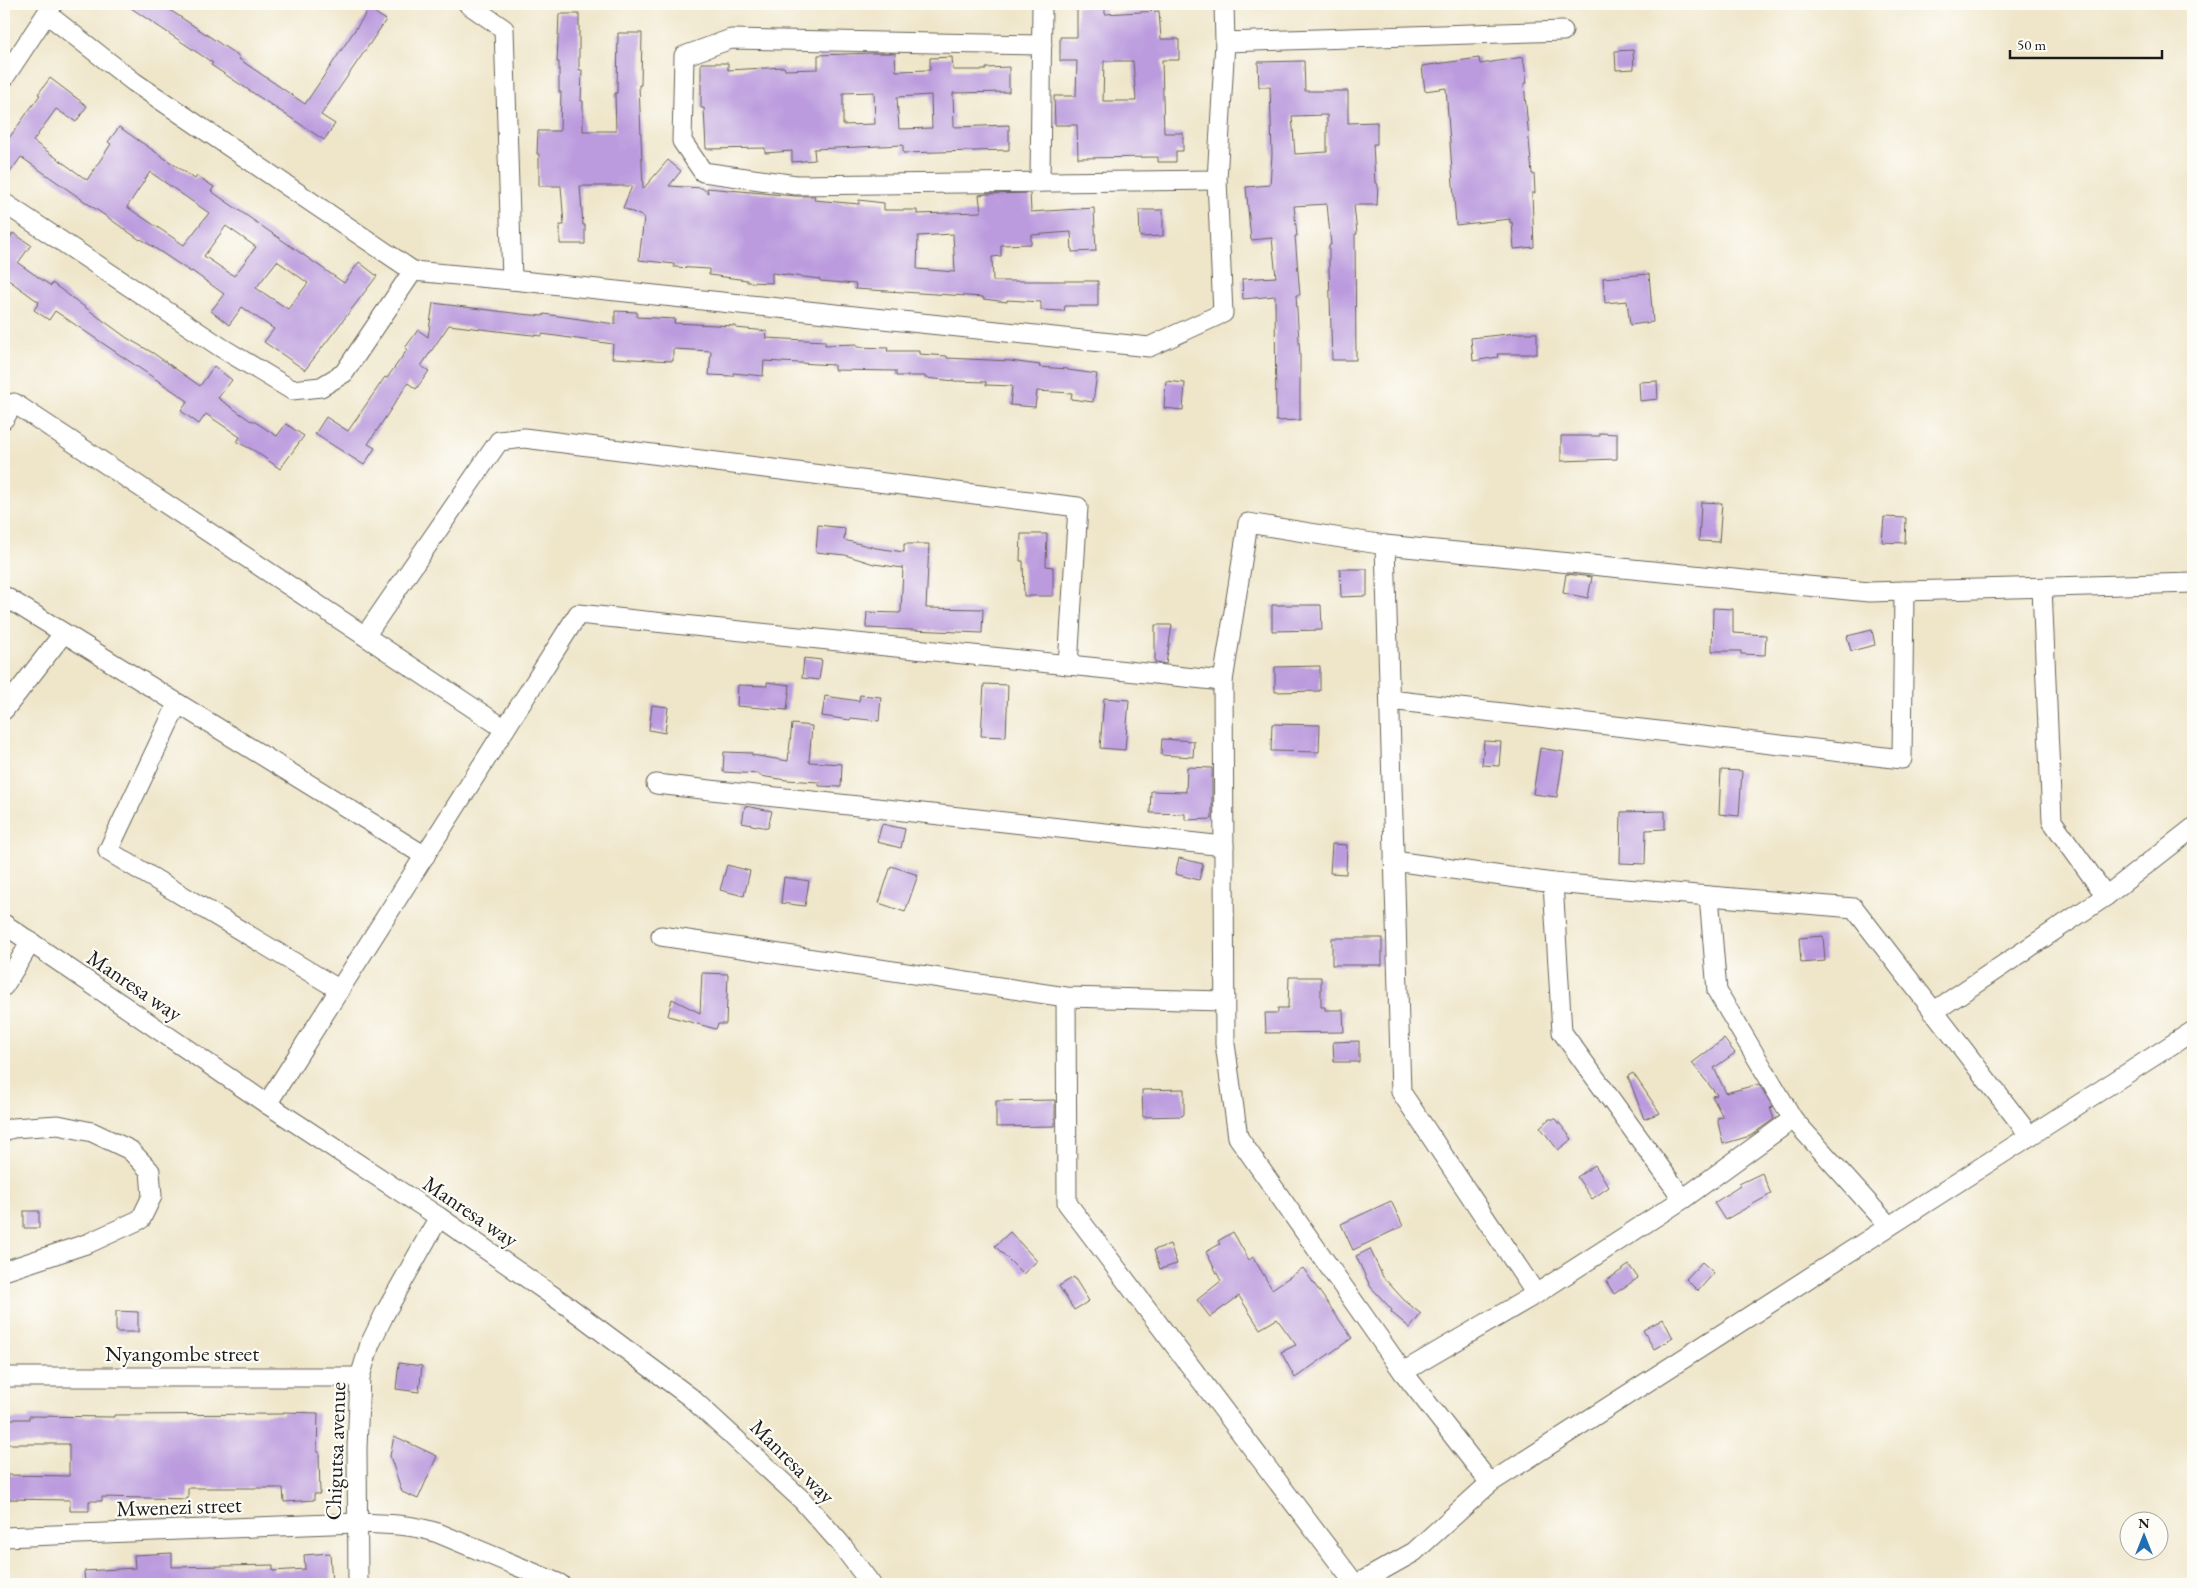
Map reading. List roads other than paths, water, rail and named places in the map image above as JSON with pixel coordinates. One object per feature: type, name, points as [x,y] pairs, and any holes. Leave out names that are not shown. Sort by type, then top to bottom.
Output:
[{"type":"street","points":[[468,4],[504,29],[512,280]]},
{"type":"street","points":[[1040,182],[1042,4]]},
{"type":"street","points":[[4,78],[50,9],[134,82],[413,271],[1149,347],[1223,313],[1218,180],[1225,42],[1224,4]]},
{"type":"street","points":[[1225,42],[1563,31]]},
{"type":"street","points":[[1042,45],[731,39],[684,56],[682,141],[703,172],[796,185],[1218,180]]},
{"type":"street","points":[[4,203],[222,348],[292,390],[321,387],[344,373],[413,271]]},
{"type":"street","points":[[4,419],[14,403],[505,729]]},
{"type":"street","points":[[365,636],[499,441],[524,438],[1078,507],[1068,665]]},
{"type":"street","points":[[1490,1483],[1403,1372],[1238,1136],[1225,1044],[1223,681],[1248,523],[1385,546],[1869,592],[2193,583]]},
{"type":"street","points":[[1385,546],[1401,1092],[1536,1294]]},
{"type":"street","points":[[2042,588],[2052,821],[2106,896]]},
{"type":"street","points":[[1390,700],[1902,759],[1904,591]]},
{"type":"street","points":[[4,596],[177,705],[425,856]]},
{"type":"street","points":[[267,1104],[578,614],[1223,681]]},
{"type":"street","points":[[4,710],[63,634]]},
{"type":"street","points":[[177,705],[108,851],[340,990]]},
{"type":"street","points":[[656,784],[1224,846]]},
{"type":"street","points":[[1933,1012],[2106,896],[2193,828]]},
{"type":"street","points":[[1394,861],[1553,882],[1854,908],[2030,1136]]},
{"type":"street","points":[[1553,882],[1562,1032],[1683,1199]]},
{"type":"street","points":[[1709,896],[1717,990],[1793,1119],[1889,1226]]},
{"type":"street","name":"Manresa way","points":[[4,924],[267,1104],[439,1217],[569,1307],[690,1396],[780,1477],[840,1543],[871,1584]]},
{"type":"street","points":[[661,936],[1066,997],[1224,1001]]},
{"type":"street","points":[[4,986],[30,942]]},
{"type":"street","points":[[1066,997],[1067,1204],[1356,1584],[1414,1552],[1490,1483],[2193,1031]]},
{"type":"street","points":[[1403,1372],[1536,1294],[1683,1199],[1793,1119]]},
{"type":"street","points":[[4,1131],[13,1128],[58,1125],[92,1132],[130,1150],[150,1171],[152,1196],[141,1219],[89,1244],[4,1272]]},
{"type":"street","name":"Chigutsa avenue","points":[[358,1584],[356,1523],[360,1377],[370,1344],[439,1217]]},
{"type":"street","name":"Nyangombe street","points":[[4,1377],[360,1377]]},
{"type":"street","name":"Mwenezi street","points":[[4,1537],[356,1523],[420,1527],[560,1584]]}]
